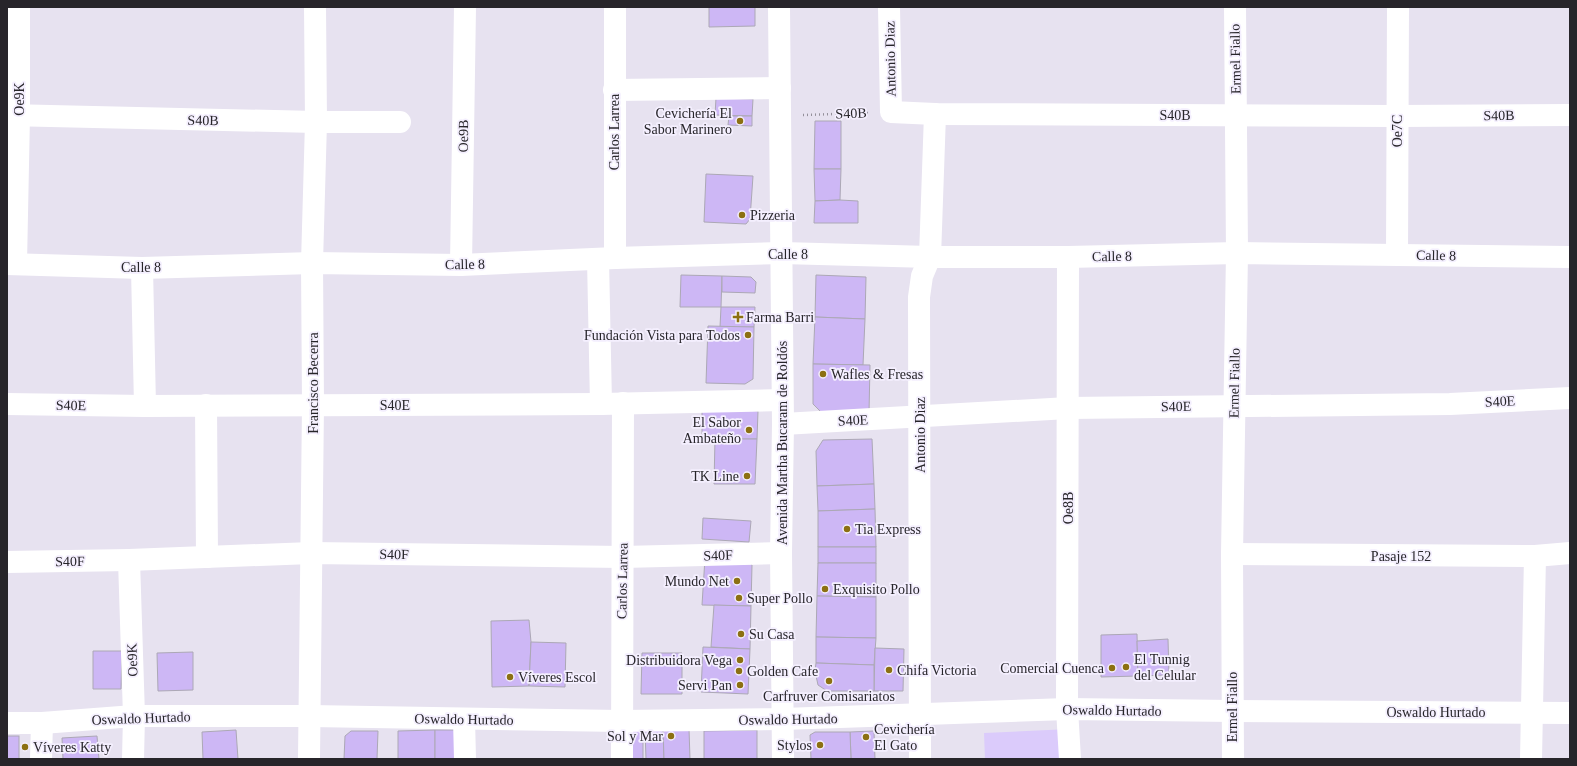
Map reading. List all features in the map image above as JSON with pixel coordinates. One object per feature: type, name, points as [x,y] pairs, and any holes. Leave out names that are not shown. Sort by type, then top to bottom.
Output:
[{"type":"street","name":"Oe9K","points":[[11,264],[13,115],[19,7]]},
{"type":"street","name":"Francisco Becerra","points":[[309,759],[313,405],[312,263],[316,122],[315,7]]},
{"type":"street","name":"Oe9B","points":[[461,265],[464,7]]},
{"type":"street","name":"Carlos Larrea","points":[[601,404],[614,90],[615,7]]},
{"type":"street","name":"Avenida Martha Bucaram de Roldós","points":[[779,7],[783,424],[783,759]]},
{"type":"street","name":"Antonio Diaz","points":[[889,7],[891,112]]},
{"type":"street","name":"Ermel Fiallo","points":[[1233,759],[1232,554],[1236,253],[1235,7]]},
{"type":"street","name":"Oe7C","points":[[1397,254],[1398,7]]},
{"type":"street","points":[[614,90],[780,88]]},
{"type":"street","name":"S40B","points":[[891,112],[935,114],[1397,116],[1570,115]]},
{"type":"street","name":"Antonio Diaz","points":[[920,759],[919,297],[922,276],[930,257],[935,114]]},
{"type":"street","name":"S40B","points":[[13,115],[316,122],[400,122]]},
{"type":"street","name":"Calle 8","points":[[11,264],[142,268],[312,263],[461,265],[782,253],[930,257],[1068,257],[1236,253],[1570,257]]},
{"type":"street","name":"Oe8B","points":[[1068,257],[1067,709],[1070,759]]},
{"type":"street","points":[[142,268],[145,406]]},
{"type":"street","name":"S40E","points":[[783,424],[1068,408],[1450,404],[1570,398]]},
{"type":"street","name":"S40E","points":[[7,404],[145,406],[601,404],[782,400]]},
{"type":"street","name":"Carlos Larrea","points":[[622,759],[623,403]]},
{"type":"street","points":[[206,405],[207,557]]},
{"type":"street","name":"Pasaje 152","points":[[1232,554],[1536,556],[1570,552]]},
{"type":"street","name":"S40F","points":[[7,562],[129,560],[311,553],[623,557],[782,553]]},
{"type":"street","points":[[1531,759],[1536,556]]},
{"type":"street","name":"Oe9K","points":[[129,560],[134,716],[133,759]]},
{"type":"street","name":"Oswaldo Hurtado","points":[[7,723],[42,723],[134,716],[310,716],[621,721],[783,719],[1067,709],[1232,712],[1570,713]]},
{"type":"street","points":[[464,719],[465,759]]},
{"type":"street","points":[[41,759],[42,723]]},
{"type":"path","name":"S40B","points":[[780,116],[891,112]]},
{"type":"shaded area","points":[[1070,729],[1071,759],[985,759],[984,733]]},
{"type":"building","points":[[709,7],[755,7],[755,26],[709,27]]},
{"type":"building","points":[[716,98],[753,99],[752,116],[715,115]]},
{"type":"building","name":"Cevichería El Sabor Marinero","points":[[729,116],[752,116],[752,126],[728,125]]},
{"type":"building","points":[[815,121],[841,121],[841,169],[814,169]]},
{"type":"building","points":[[814,169],[841,169],[840,200],[815,201]]},
{"type":"building","points":[[706,174],[753,176],[750,219],[746,224],[704,222]]},
{"type":"building","points":[[815,201],[858,201],[858,223],[814,223]]},
{"type":"building","points":[[681,275],[722,276],[721,307],[680,307]]},
{"type":"building","points":[[816,275],[866,277],[865,319],[815,317]]},
{"type":"building","points":[[722,276],[751,277],[756,282],[755,293],[722,292]]},
{"type":"building","name":"Farma Barri","points":[[721,307],[755,307],[754,327],[720,327]]},
{"type":"building","points":[[815,317],[865,319],[863,365],[813,364]]},
{"type":"building","points":[[708,326],[754,327],[753,379],[745,384],[706,383]]},
{"type":"building","points":[[813,364],[870,365],[869,413],[821,412],[813,404]]},
{"type":"building","points":[[702,406],[758,411],[757,439],[702,439]]},
{"type":"building","points":[[715,439],[757,439],[755,484],[714,484]]},
{"type":"building","points":[[872,439],[874,484],[817,486],[816,451],[823,440]]},
{"type":"building","points":[[874,484],[875,509],[818,511],[817,486]]},
{"type":"building","name":"Tia Express","points":[[875,509],[876,547],[818,547],[818,511]]},
{"type":"building","points":[[703,518],[751,521],[749,542],[702,539]]},
{"type":"building","points":[[818,547],[876,547],[876,563],[818,563]]},
{"type":"building","points":[[705,558],[746,559],[752,565],[751,606],[702,605]]},
{"type":"building","points":[[818,563],[876,563],[876,597],[817,596]]},
{"type":"building","points":[[817,596],[876,597],[876,638],[816,637]]},
{"type":"building","points":[[714,605],[751,606],[750,649],[711,647]]},
{"type":"building","points":[[529,620],[531,642],[529,686],[492,687],[491,621]]},
{"type":"building","points":[[1137,634],[1138,676],[1101,677],[1101,635]]},
{"type":"building","points":[[816,637],[876,638],[874,665],[816,663]]},
{"type":"building","points":[[1168,639],[1169,675],[1138,676],[1137,641]]},
{"type":"building","points":[[531,642],[566,643],[565,687],[529,686]]},
{"type":"building","points":[[703,647],[750,649],[748,694],[701,692]]},
{"type":"building","name":"Chifa Victoria","points":[[875,648],[904,649],[903,691],[874,691]]},
{"type":"building","points":[[93,651],[122,651],[121,689],[93,689]]},
{"type":"building","points":[[193,652],[193,690],[158,691],[157,653]]},
{"type":"building","points":[[642,653],[682,653],[682,694],[641,694]]},
{"type":"building","points":[[816,663],[874,665],[874,691],[827,691],[818,685],[815,671]]},
{"type":"building","points":[[626,729],[643,729],[643,759],[626,759]]},
{"type":"building","points":[[663,729],[664,759],[646,759],[645,730]]},
{"type":"building","points":[[663,729],[689,729],[690,759],[664,759]]},
{"type":"building","points":[[236,730],[238,759],[203,759],[202,732]]},
{"type":"building","points":[[435,730],[435,759],[398,759],[398,731]]},
{"type":"building","points":[[435,730],[461,730],[460,759],[435,759]]},
{"type":"building","points":[[757,730],[757,759],[704,759],[704,731]]},
{"type":"building","points":[[351,731],[378,731],[377,759],[344,759],[345,736]]},
{"type":"building","points":[[874,731],[875,759],[851,759],[850,732]]},
{"type":"building","points":[[815,732],[850,732],[851,759],[811,759],[810,735]]},
{"type":"building","points":[[7,736],[19,736],[19,759],[7,759]]},
{"type":"building","points":[[97,736],[99,759],[63,759],[62,738]]},
{"type":"place","name":"Cevichería El Sabor Marinero","points":[[740,121]]},
{"type":"place","name":"Pizzeria","points":[[742,215]]},
{"type":"place","name":"Farma Barri","points":[[738,317]]},
{"type":"place","name":"Fundación Vista para Todos","points":[[748,335]]},
{"type":"place","name":"Wafles & Fresas","points":[[823,374]]},
{"type":"place","name":"El Sabor Ambateño","points":[[749,430]]},
{"type":"place","name":"TK Line","points":[[747,476]]},
{"type":"place","name":"Tia Express","points":[[847,529]]},
{"type":"place","name":"Mundo Net","points":[[737,581]]},
{"type":"place","name":"Exquisito Pollo","points":[[825,589]]},
{"type":"place","name":"Super Pollo","points":[[739,598]]},
{"type":"place","name":"Su Casa","points":[[741,634]]},
{"type":"place","name":"Distribuidora Vega","points":[[740,660]]},
{"type":"place","name":"El Tunnig del Celular","points":[[1126,667]]},
{"type":"place","name":"Comercial Cuenca","points":[[1112,668]]},
{"type":"place","name":"Chifa Victoria","points":[[889,670]]},
{"type":"place","name":"Golden Cafe","points":[[739,671]]},
{"type":"place","name":"Víveres Escol","points":[[510,677]]},
{"type":"place","name":"Carfruver Comisariatos","points":[[829,681]]},
{"type":"place","name":"Servi Pan","points":[[740,685]]},
{"type":"place","name":"Sol y Mar","points":[[671,736]]},
{"type":"place","name":"Cevichería El Gato","points":[[866,737]]},
{"type":"place","name":"Stylos","points":[[820,745]]},
{"type":"place","name":"Víveres Katty","points":[[25,747]]}]
